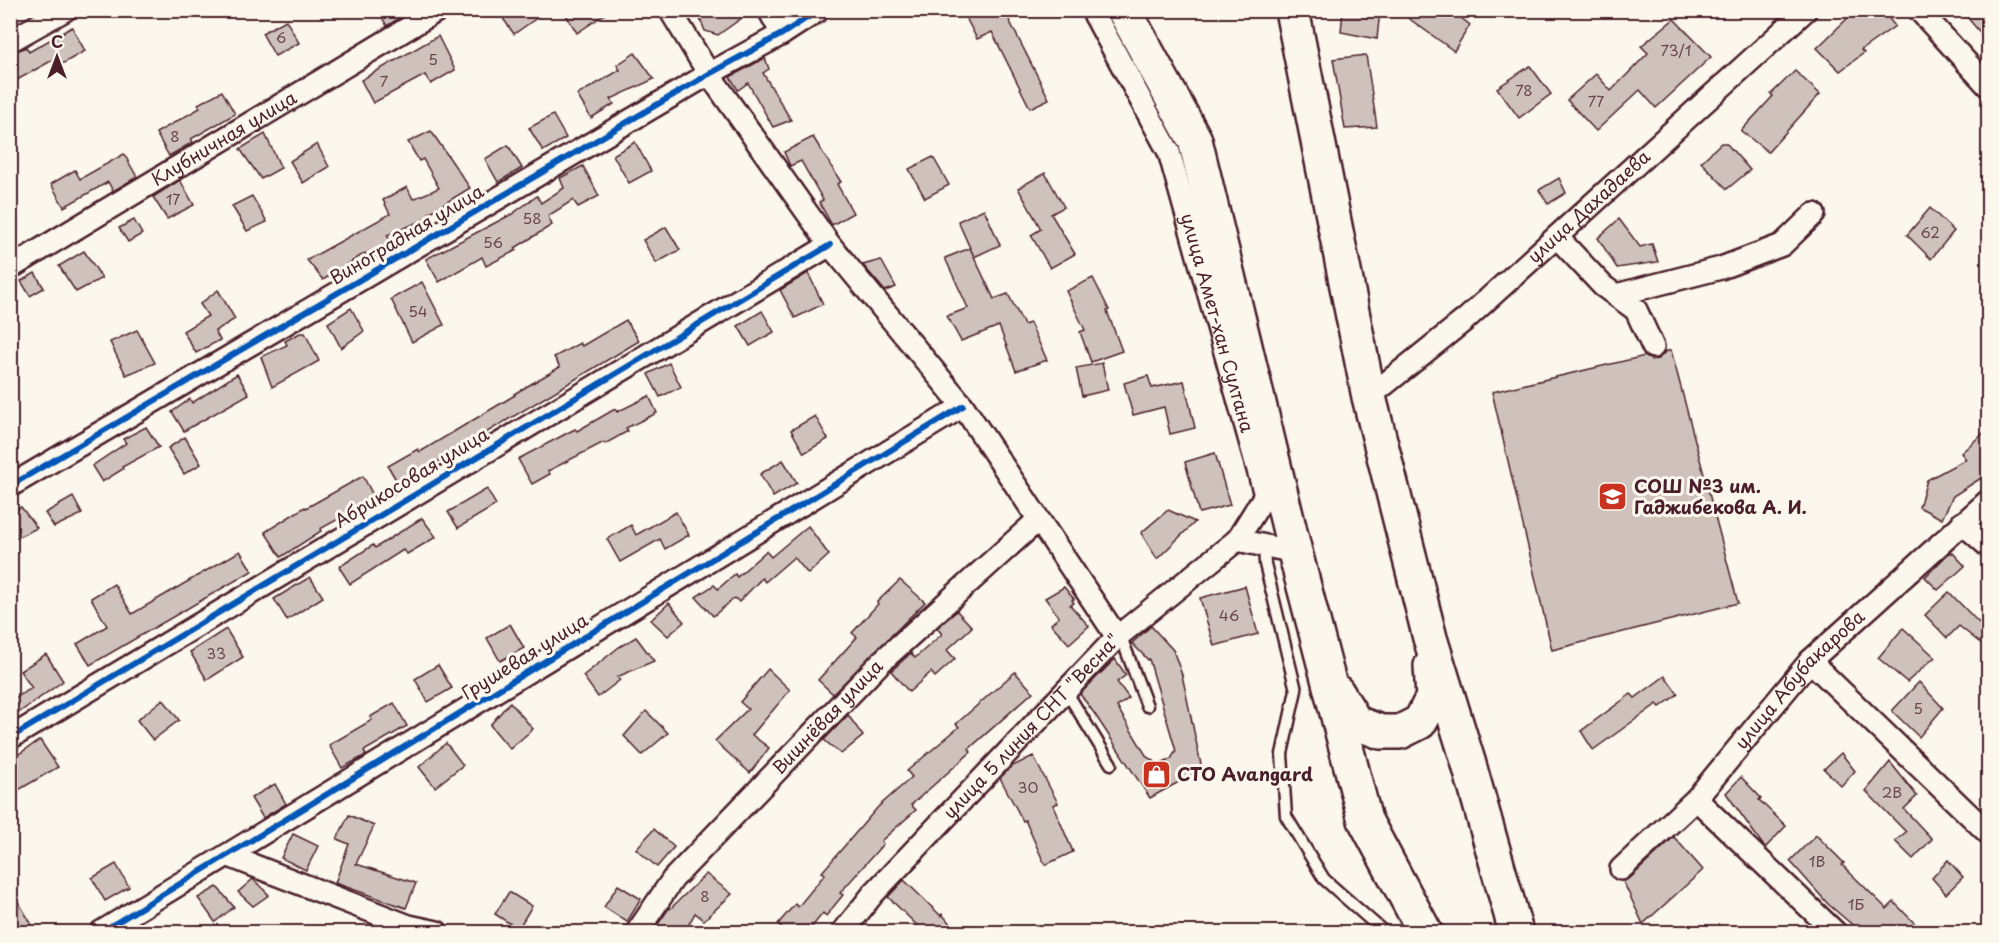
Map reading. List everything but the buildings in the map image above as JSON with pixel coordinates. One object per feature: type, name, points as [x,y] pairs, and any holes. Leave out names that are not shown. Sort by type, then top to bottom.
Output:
[{"type":"main road","points":[[1124,10],[1195,140],[1271,485],[1295,552],[1365,820],[1425,933]]},
{"type":"main road","points":[[1292,10],[1369,398],[1430,638],[1468,761],[1516,933]]},
{"type":"main road","points":[[1327,675],[1356,723],[1381,732],[1400,732],[1420,722],[1433,697],[1430,638]]},
{"type":"street","points":[[10,41],[65,10]]},
{"type":"street","name":"Клубничная улица","points":[[10,268],[438,10]]},
{"type":"street","points":[[670,10],[709,74],[830,245],[963,406],[1118,636]]},
{"type":"street","points":[[769,10],[782,34]]},
{"type":"street","name":"Виноградная улица","points":[[10,486],[709,74],[782,34],[819,10]]},
{"type":"street","name":"улица Амет-хан Султана","points":[[1092,10],[1169,152],[1271,485]]},
{"type":"street","name":"улица Дахадаева","points":[[1369,398],[1466,319],[1806,10]]},
{"type":"street","points":[[1919,10],[1989,86]]},
{"type":"street","points":[[1616,295],[1721,268],[1782,245],[1814,214]]},
{"type":"street","points":[[1557,237],[1603,286],[1636,310],[1653,347]]},
{"type":"street","name":"Абрикосовая улица","points":[[10,738],[830,245]]},
{"type":"street","name":"Грушевая улица","points":[[101,933],[963,406]]},
{"type":"street","name":"улица 5 линия СНТ \"Весна\"","points":[[843,933],[873,894],[1118,636],[1237,540],[1271,485]]},
{"type":"street","name":"улица Абубакарова","points":[[1621,868],[1696,799],[1810,661],[1989,501]]},
{"type":"street","name":"Вишнёвая улица","points":[[637,933],[674,879],[882,661],[1038,520]]},
{"type":"street","points":[[1962,523],[1989,546]]},
{"type":"street","points":[[1237,540],[1295,552]]},
{"type":"street","points":[[1810,661],[1989,833]]},
{"type":"street","points":[[1696,799],[1834,933]]},
{"type":"street","points":[[229,856],[409,926],[437,933]]},
{"type":"lane","points":[[1264,545],[1265,564],[1296,690],[1282,754],[1286,816],[1324,879],[1384,933]]},
{"type":"lane","points":[[1118,636],[1147,705]]},
{"type":"lane","points":[[1065,691],[1111,764]]},
{"type":"cycle path","points":[[10,486],[709,74],[782,34],[819,10]]},
{"type":"cycle path","points":[[10,738],[830,245]]},
{"type":"cycle path","points":[[101,932],[963,406]]},
{"type":"place","name":"СОШ №3 им. Гаджибекова А. И.","points":[[1613,497]]},
{"type":"place","name":"СТО Avangard","points":[[1156,775]]}]
